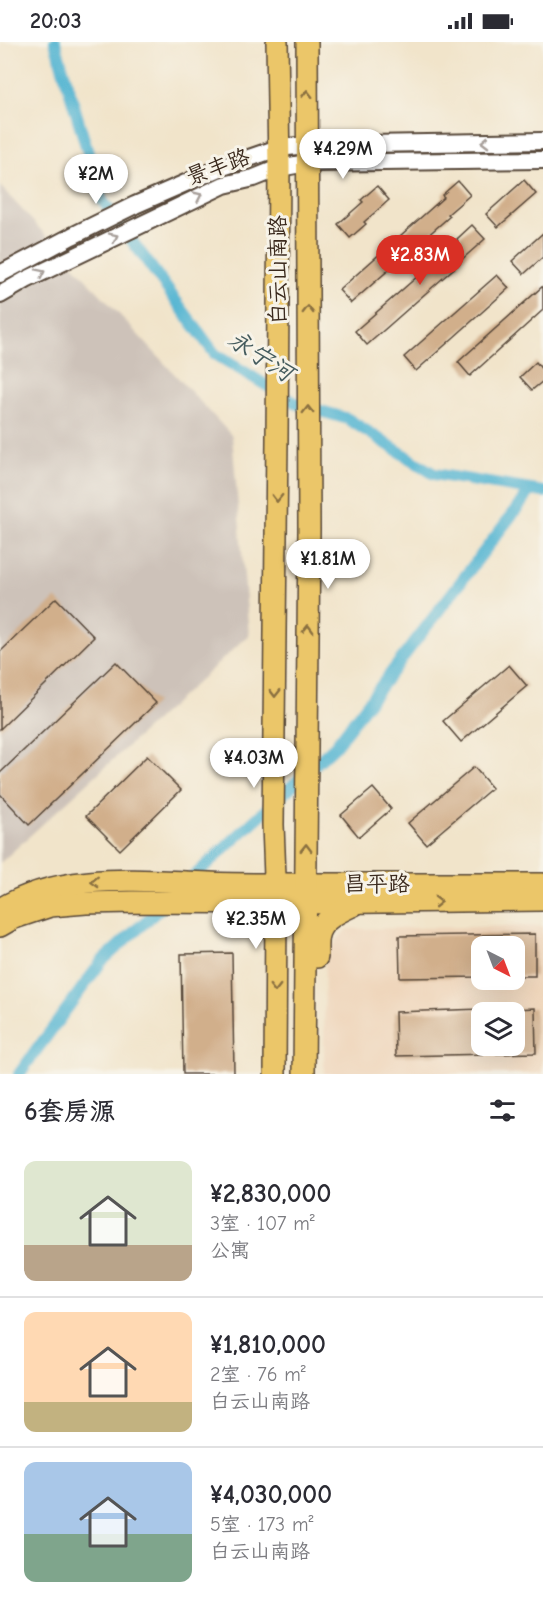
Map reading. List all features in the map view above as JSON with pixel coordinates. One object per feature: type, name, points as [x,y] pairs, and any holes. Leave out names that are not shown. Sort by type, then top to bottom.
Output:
[{"type":"main road","name":"白云山南路","points":[[275,1074],[273,825],[277,439],[277,42]]},
{"type":"main road","name":"白云山南路","points":[[304,1066],[309,529],[307,42]]},
{"type":"main road","name":"昌平路","points":[[0,909],[43,890],[84,883],[154,880],[209,883],[275,894]]},
{"type":"main road","name":"昌平路","points":[[0,927],[14,918],[50,906],[133,902],[191,903],[275,894],[543,884]]},
{"type":"main road","name":"昌平路","points":[[306,894],[358,903],[543,900]]},
{"type":"main road","points":[[304,1066],[315,1028],[319,929],[334,915],[358,903]]},
{"type":"street","name":"景丰路","points":[[0,274],[135,205],[220,168],[307,154],[543,141]]},
{"type":"street","name":"景丰路","points":[[307,154],[543,160]]},
{"type":"street","name":"景丰路","points":[[0,295],[82,252],[224,184],[254,178],[278,158]]},
{"type":"shaded area","points":[[0,186],[232,436],[249,635],[0,863]]},
{"type":"shaded area","points":[[543,926],[543,1074],[324,1074],[325,954],[347,929]]},
{"type":"building","points":[[524,180],[536,194],[498,227],[486,214]]},
{"type":"building","points":[[458,181],[470,195],[448,214],[450,216],[351,303],[339,290],[444,197],[442,195]]},
{"type":"building","points":[[377,186],[389,200],[350,238],[338,224]]},
{"type":"building","points":[[472,225],[485,239],[367,345],[355,331],[458,241],[457,239]]},
{"type":"building","points":[[543,233],[543,257],[524,274],[512,261]]},
{"type":"building","points":[[497,275],[509,288],[416,371],[404,357]]},
{"type":"building","points":[[543,286],[543,310],[470,376],[458,362]]},
{"type":"building","points":[[536,362],[543,371],[543,381],[532,390],[520,377]]},
{"type":"building","points":[[56,598],[94,637],[0,729],[0,652]]},
{"type":"building","points":[[116,662],[156,703],[29,825],[0,794],[0,773]]},
{"type":"building","points":[[509,665],[527,686],[461,742],[443,721]]},
{"type":"building","points":[[147,756],[181,790],[120,850],[86,816]]},
{"type":"building","points":[[474,767],[492,788],[426,844],[408,823]]},
{"type":"building","points":[[373,788],[391,809],[359,837],[341,815]]},
{"type":"building","points":[[535,934],[535,976],[525,976],[525,936],[471,936],[471,977],[400,978],[399,936]]},
{"type":"building","points":[[232,953],[234,1074],[183,1074],[181,954]]},
{"type":"building","points":[[525,1008],[535,1008],[536,1053],[525,1053]]},
{"type":"building","points":[[471,1009],[471,1054],[396,1056],[395,1012]]},
{"type":"waterway","name":"永宁河","points":[[55,42],[102,200],[215,354],[297,404],[348,419],[434,474],[543,492]]},
{"type":"waterway","points":[[187,883],[335,746],[531,490]]},
{"type":"waterway","points":[[19,1074],[102,961],[166,903]]}]
